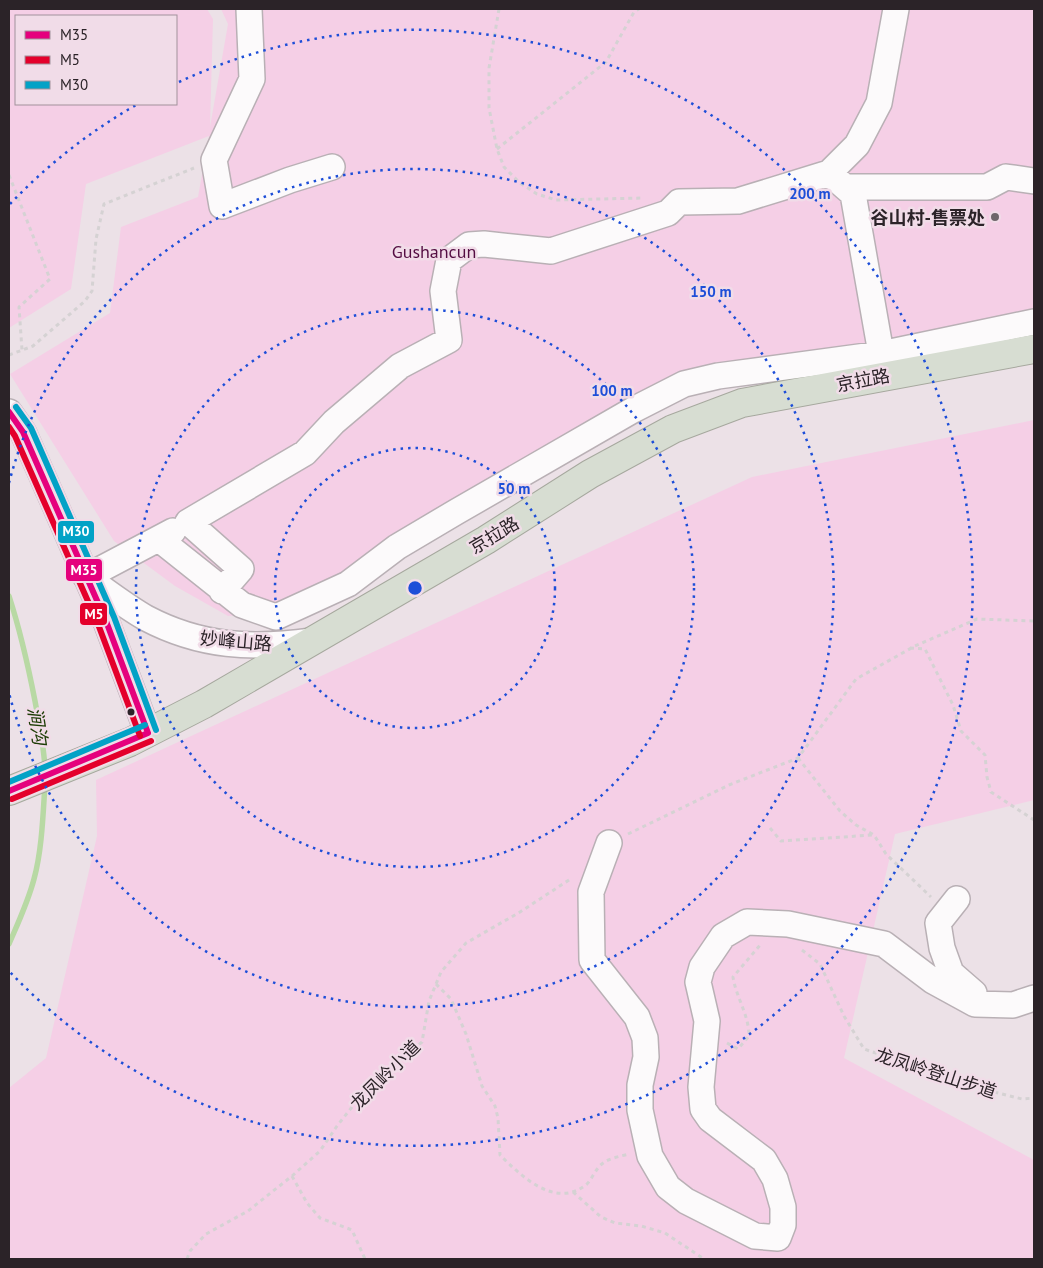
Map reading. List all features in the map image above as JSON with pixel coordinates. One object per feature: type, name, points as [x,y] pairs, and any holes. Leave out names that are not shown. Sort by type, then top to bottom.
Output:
[{"type":"highway","name":"京拉路","points":[[9,791],[139,737],[204,704],[486,540],[590,474],[673,429],[742,403],[883,365],[1034,348]]},
{"type":"street","points":[[249,9],[252,79],[214,160],[222,206],[290,180],[332,167]]},
{"type":"street","points":[[837,180],[879,103],[896,9]]},
{"type":"street","points":[[86,577],[159,539],[306,453],[334,422],[400,366],[450,340],[443,291],[449,260],[469,245],[484,244],[551,251],[668,213],[679,202],[738,201],[837,180],[986,187],[1006,177],[1034,181]]},
{"type":"street","points":[[837,180],[853,194],[883,365]]},
{"type":"street","points":[[159,539],[242,605],[276,618],[348,584],[397,547],[633,410],[684,384],[718,376],[883,365],[1034,322]]},
{"type":"street","points":[[9,412],[23,432],[106,622],[139,737]]},
{"type":"street","points":[[188,522],[241,569],[222,591]]},
{"type":"street","name":"妙峰山路","points":[[86,577],[145,618],[192,637],[218,644],[252,646],[284,645],[312,641]]},
{"type":"street","points":[[609,843],[591,892],[592,960],[637,1017],[644,1038],[646,1057],[640,1085],[640,1110],[650,1156],[668,1187],[686,1201],[755,1236],[778,1238],[783,1225],[783,1207],[775,1179],[764,1160],[710,1119],[704,1109],[701,1087],[707,1021],[698,982],[702,968],[723,936],[747,922],[788,924],[884,944],[933,981],[975,1004],[1013,1005],[1034,998]]},
{"type":"street","points":[[952,906],[938,924],[942,948],[951,973],[987,1004]]},
{"type":"path","points":[[498,9],[489,68],[489,108],[497,149],[504,167],[520,183],[536,194],[556,200],[659,197],[679,202]]},
{"type":"path","points":[[497,149],[606,62],[634,12],[638,9]]},
{"type":"path","points":[[9,355],[33,346],[85,301],[92,291],[96,239],[104,204],[214,160]]},
{"type":"path","points":[[9,176],[50,279],[18,307],[22,350]]},
{"type":"path","points":[[609,843],[730,785],[798,758],[856,679],[910,648],[977,619],[1034,621]]},
{"type":"path","points":[[910,648],[925,649],[953,705],[961,731],[985,755],[987,777],[991,792],[1034,820]]},
{"type":"path","points":[[798,758],[840,811],[874,835],[886,854],[952,906]]},
{"type":"path","points":[[770,828],[782,841],[874,835]]},
{"type":"path","name":"龙凤岭小道","points":[[187,1259],[190,1250],[206,1234],[248,1210],[292,1176],[320,1151],[337,1126],[368,1088],[422,1042],[429,1001],[441,972],[466,943],[520,912],[571,879],[577,873]]},
{"type":"path","points":[[707,1021],[723,1040],[738,1049],[750,1036],[749,1024],[734,990],[732,977],[760,944],[769,945]]},
{"type":"path","name":"龙凤岭登山步道","points":[[794,949],[803,950],[820,964],[844,1016],[864,1049],[982,1089],[1022,1099],[1034,1098]]},
{"type":"path","points":[[436,984],[451,999],[466,1034],[482,1086],[495,1106],[498,1118],[500,1155],[523,1177],[548,1192],[572,1192],[588,1183],[599,1166],[617,1157],[634,1153],[650,1156]]},
{"type":"path","points":[[292,1176],[307,1203],[320,1218],[352,1230],[365,1259]]},
{"type":"path","points":[[572,1192],[601,1217],[615,1223],[641,1226],[665,1234],[704,1259]]},
{"type":"green space","name":"Gushancun","points":[[9,9],[207,9],[213,19],[210,127],[228,24],[221,9],[1034,9],[1034,326],[696,389],[299,610],[228,616],[175,586],[114,541],[10,374],[110,313],[121,227],[198,197],[209,136],[86,184],[71,289],[9,328]]},
{"type":"green space","points":[[1034,420],[1034,800],[895,834],[844,1058],[1034,1160],[1034,1259],[9,1259],[9,1088],[46,1058],[97,836],[96,780],[752,477]]},
{"type":"waterway","name":"涧沟","points":[[9,596],[32,688],[44,752],[45,769]]},
{"type":"waterway","name":"涧沟","points":[[9,944],[29,896],[37,868],[42,832],[45,784]]},
{"type":"transit line","name":"M30","points":[[16,407],[31,428],[114,617],[156,730]]},
{"type":"transit line","name":"M35","points":[[9,412],[23,432],[106,621],[148,733]]},
{"type":"transit line","name":"M5","points":[[9,427],[15,436],[98,624],[140,736]]},
{"type":"transit line","name":"M30","points":[[9,782],[145,725]]},
{"type":"transit line","name":"M35","points":[[9,791],[148,733]]},
{"type":"transit line","name":"M5","points":[[12,799],[151,741]]},
{"type":"place","name":"谷山村-售票处","points":[[995,217]]}]
